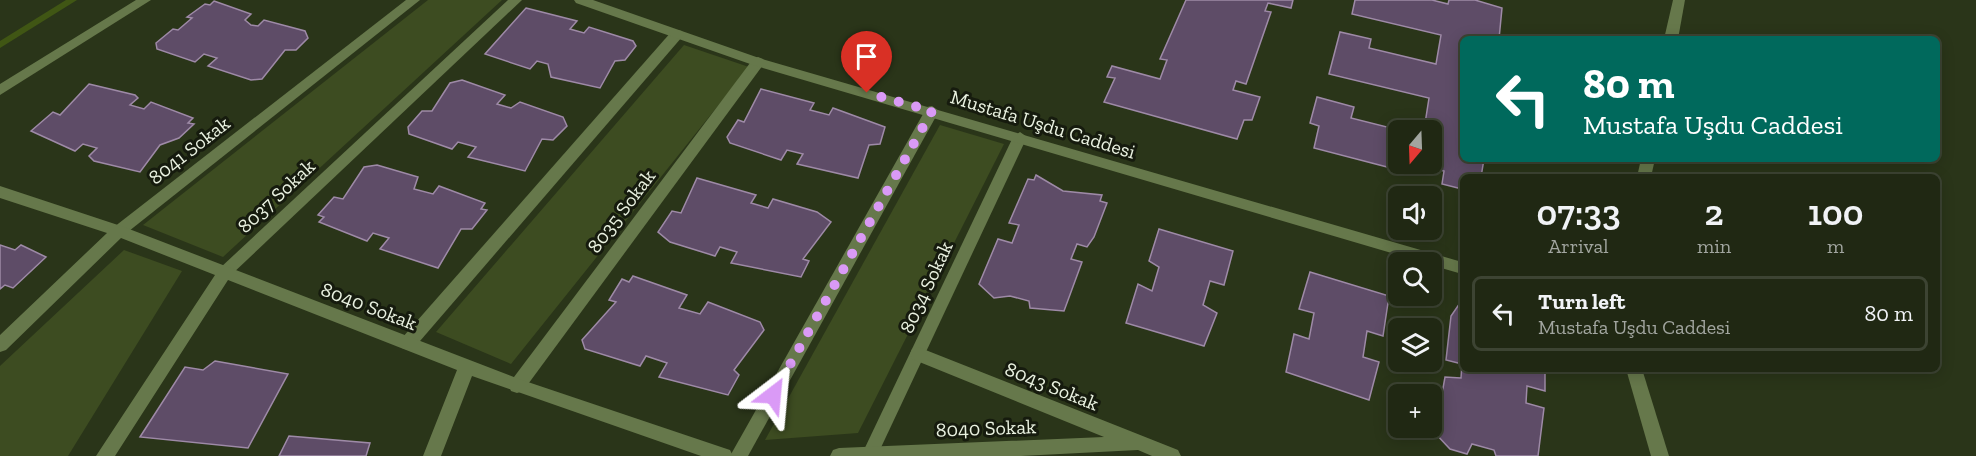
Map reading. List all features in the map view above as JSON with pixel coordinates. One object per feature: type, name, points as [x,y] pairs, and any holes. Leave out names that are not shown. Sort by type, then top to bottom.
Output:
[{"type":"street","points":[[0,90],[145,0]]},
{"type":"street","name":"8041 Sokak","points":[[0,345],[119,231],[414,0]]},
{"type":"street","name":"8037 Sokak","points":[[105,456],[225,272],[516,0]]},
{"type":"street","name":"Mustafa Uşdu Caddesi","points":[[580,0],[758,62],[932,111],[1460,267]]},
{"type":"street","points":[[1672,36],[1679,0]]},
{"type":"street","points":[[408,343],[677,34]]},
{"type":"street","name":"8035 Sokak","points":[[517,386],[758,62]]},
{"type":"street","points":[[739,456],[932,111]]},
{"type":"street","name":"8034 Sokak","points":[[869,454],[1020,137]]},
{"type":"street","name":"8040 Sokak","points":[[0,192],[119,231],[517,386],[724,456]]},
{"type":"street","name":"8043 Sokak","points":[[918,354],[1136,450],[1172,456]]},
{"type":"street","points":[[432,456],[467,366]]},
{"type":"street","points":[[1635,372],[1660,456]]},
{"type":"street","name":"8040 Sokak","points":[[839,456],[1136,450]]},
{"type":"green space","points":[[428,0],[502,0],[223,257],[143,225]]},
{"type":"green space","points":[[684,45],[749,67],[511,364],[436,332]]},
{"type":"green space","points":[[940,125],[1004,144],[858,433],[765,440]]},
{"type":"green space","points":[[124,250],[182,271],[68,456],[0,456],[0,366]]},
{"type":"building","points":[[1186,0],[1293,0],[1291,8],[1268,3],[1265,11],[1271,12],[1246,84],[1236,81],[1233,90],[1260,97],[1252,120],[1244,120],[1237,139],[1104,102],[1115,78],[1107,77],[1112,66],[1160,79],[1167,60],[1160,59]]},
{"type":"building","points":[[1355,0],[1432,0],[1448,4],[1449,0],[1475,0],[1502,8],[1499,36],[1460,36],[1460,162],[1484,162],[1482,174],[1460,174],[1460,188],[1442,184],[1444,171],[1442,170],[1442,120],[1426,120],[1429,98],[1329,74],[1340,32],[1371,39],[1369,48],[1436,64],[1441,35],[1352,14]]},
{"type":"building","points":[[214,1],[251,14],[245,20],[251,25],[258,26],[264,20],[305,31],[308,38],[296,50],[285,50],[262,79],[251,80],[208,66],[217,58],[204,54],[195,62],[157,49],[156,43],[173,29],[178,30],[192,18],[187,17],[205,4],[210,5]]},
{"type":"building","points":[[526,8],[577,21],[570,29],[584,33],[589,27],[633,41],[636,46],[625,60],[615,61],[600,88],[551,77],[548,64],[537,61],[530,69],[485,54]]},
{"type":"building","points":[[462,80],[505,95],[497,104],[511,108],[520,102],[563,117],[567,126],[553,140],[542,139],[525,171],[468,157],[476,147],[458,142],[452,149],[409,134],[408,127],[422,111],[432,111],[450,83]]},
{"type":"building","points":[[89,84],[135,95],[138,98],[130,105],[144,109],[151,102],[193,118],[188,123],[194,124],[179,138],[160,145],[140,172],[94,161],[89,156],[97,148],[83,144],[75,151],[31,131],[53,112],[60,115]]},
{"type":"building","points":[[761,89],[814,103],[810,110],[829,115],[833,108],[885,127],[880,144],[869,145],[858,178],[797,164],[803,154],[787,150],[781,160],[730,143],[727,137],[738,120],[744,122]]},
{"type":"building","points":[[1317,97],[1354,107],[1351,118],[1388,127],[1388,167],[1314,148],[1319,126],[1310,123]]},
{"type":"building","points":[[377,165],[418,177],[414,189],[433,194],[439,186],[485,203],[481,209],[487,210],[472,229],[461,229],[438,268],[380,249],[389,238],[373,233],[367,241],[319,222],[324,217],[318,215],[334,197],[343,199],[364,167]]},
{"type":"building","points":[[1036,175],[1063,191],[1102,195],[1100,201],[1107,203],[1094,237],[1087,247],[1077,244],[1071,259],[1082,262],[1064,311],[1030,308],[1029,301],[1010,296],[994,298],[979,284],[998,239],[1012,243],[1019,225],[1009,223],[1028,179],[1034,180]]},
{"type":"building","points":[[697,178],[756,195],[751,203],[768,208],[773,199],[817,212],[831,222],[803,259],[809,261],[801,277],[731,263],[737,252],[720,247],[715,256],[670,242],[658,232],[672,211],[681,213]]},
{"type":"building","points":[[1159,229],[1233,251],[1224,285],[1210,281],[1203,305],[1217,313],[1204,346],[1126,323],[1138,284],[1152,291],[1159,267],[1149,261]]},
{"type":"building","points":[[0,245],[15,250],[21,245],[46,257],[13,288],[5,285],[0,289]]},
{"type":"building","points":[[1310,272],[1388,296],[1383,336],[1367,331],[1363,357],[1379,362],[1369,400],[1286,372],[1294,334],[1309,339],[1314,313],[1299,309]]},
{"type":"building","points":[[633,276],[687,295],[679,308],[700,314],[708,302],[760,322],[764,330],[734,370],[739,375],[728,395],[659,377],[667,363],[646,356],[640,366],[585,349],[582,340],[616,302],[609,300],[622,279],[629,282]]},
{"type":"building","points":[[1460,303],[1460,364],[1446,360],[1451,316]]},
{"type":"building","points":[[215,361],[288,374],[248,448],[140,437],[185,367],[203,370]]},
{"type":"building","points":[[1461,372],[1545,372],[1545,391],[1527,386],[1526,403],[1544,408],[1538,456],[1496,456],[1494,450],[1472,444],[1467,454],[1450,449],[1440,438],[1442,438],[1442,394],[1445,377],[1461,378]]},
{"type":"building","points":[[289,436],[370,443],[366,456],[279,456]]},
{"type":"waterway","points":[[0,45],[73,0]]},
{"type":"route","points":[[773,395],[932,111],[867,93]]}]
